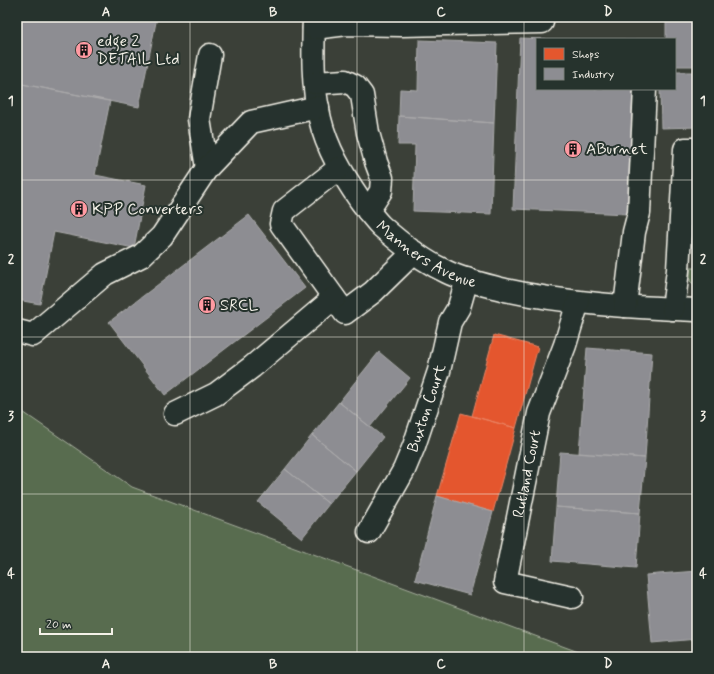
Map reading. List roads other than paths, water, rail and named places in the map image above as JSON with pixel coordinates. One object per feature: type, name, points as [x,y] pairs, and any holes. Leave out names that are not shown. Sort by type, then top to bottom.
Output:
[{"type":"street","points":[[314,23],[401,25],[542,22],[542,17]]},
{"type":"street","name":"Manners Avenue","points":[[314,23],[313,46],[318,107],[320,119],[330,149],[344,178],[368,211],[380,225],[414,252],[447,272],[476,283],[521,293],[578,302],[697,310]]},
{"type":"street","points":[[207,168],[199,118],[210,55]]},
{"type":"street","points":[[315,83],[345,81],[355,86],[362,95],[368,133],[382,178],[381,191],[368,211]]},
{"type":"street","points":[[625,306],[634,232],[639,213],[645,90]]},
{"type":"street","points":[[17,331],[33,335],[105,274],[141,256],[162,236],[207,168],[251,122],[318,107]]},
{"type":"street","points":[[674,309],[678,270],[685,149],[697,148]]},
{"type":"street","points":[[339,168],[284,211],[281,224],[346,313],[373,292],[414,252]]},
{"type":"street","name":"Buxton Court","points":[[369,532],[404,470],[414,446],[439,370],[450,322],[459,307],[467,279]]},
{"type":"street","points":[[175,414],[216,394],[252,367],[334,298]]},
{"type":"street","name":"Rutland Court","points":[[572,597],[505,582],[539,413],[565,345],[578,302]]},
{"type":"place","name":"edge 2 DETAIL Ltd","points":[[84,50]]},
{"type":"place","name":"ABurnet","points":[[573,149]]},
{"type":"place","name":"KPP Converters","points":[[79,209]]},
{"type":"place","name":"SRCL","points":[[207,305]]}]
